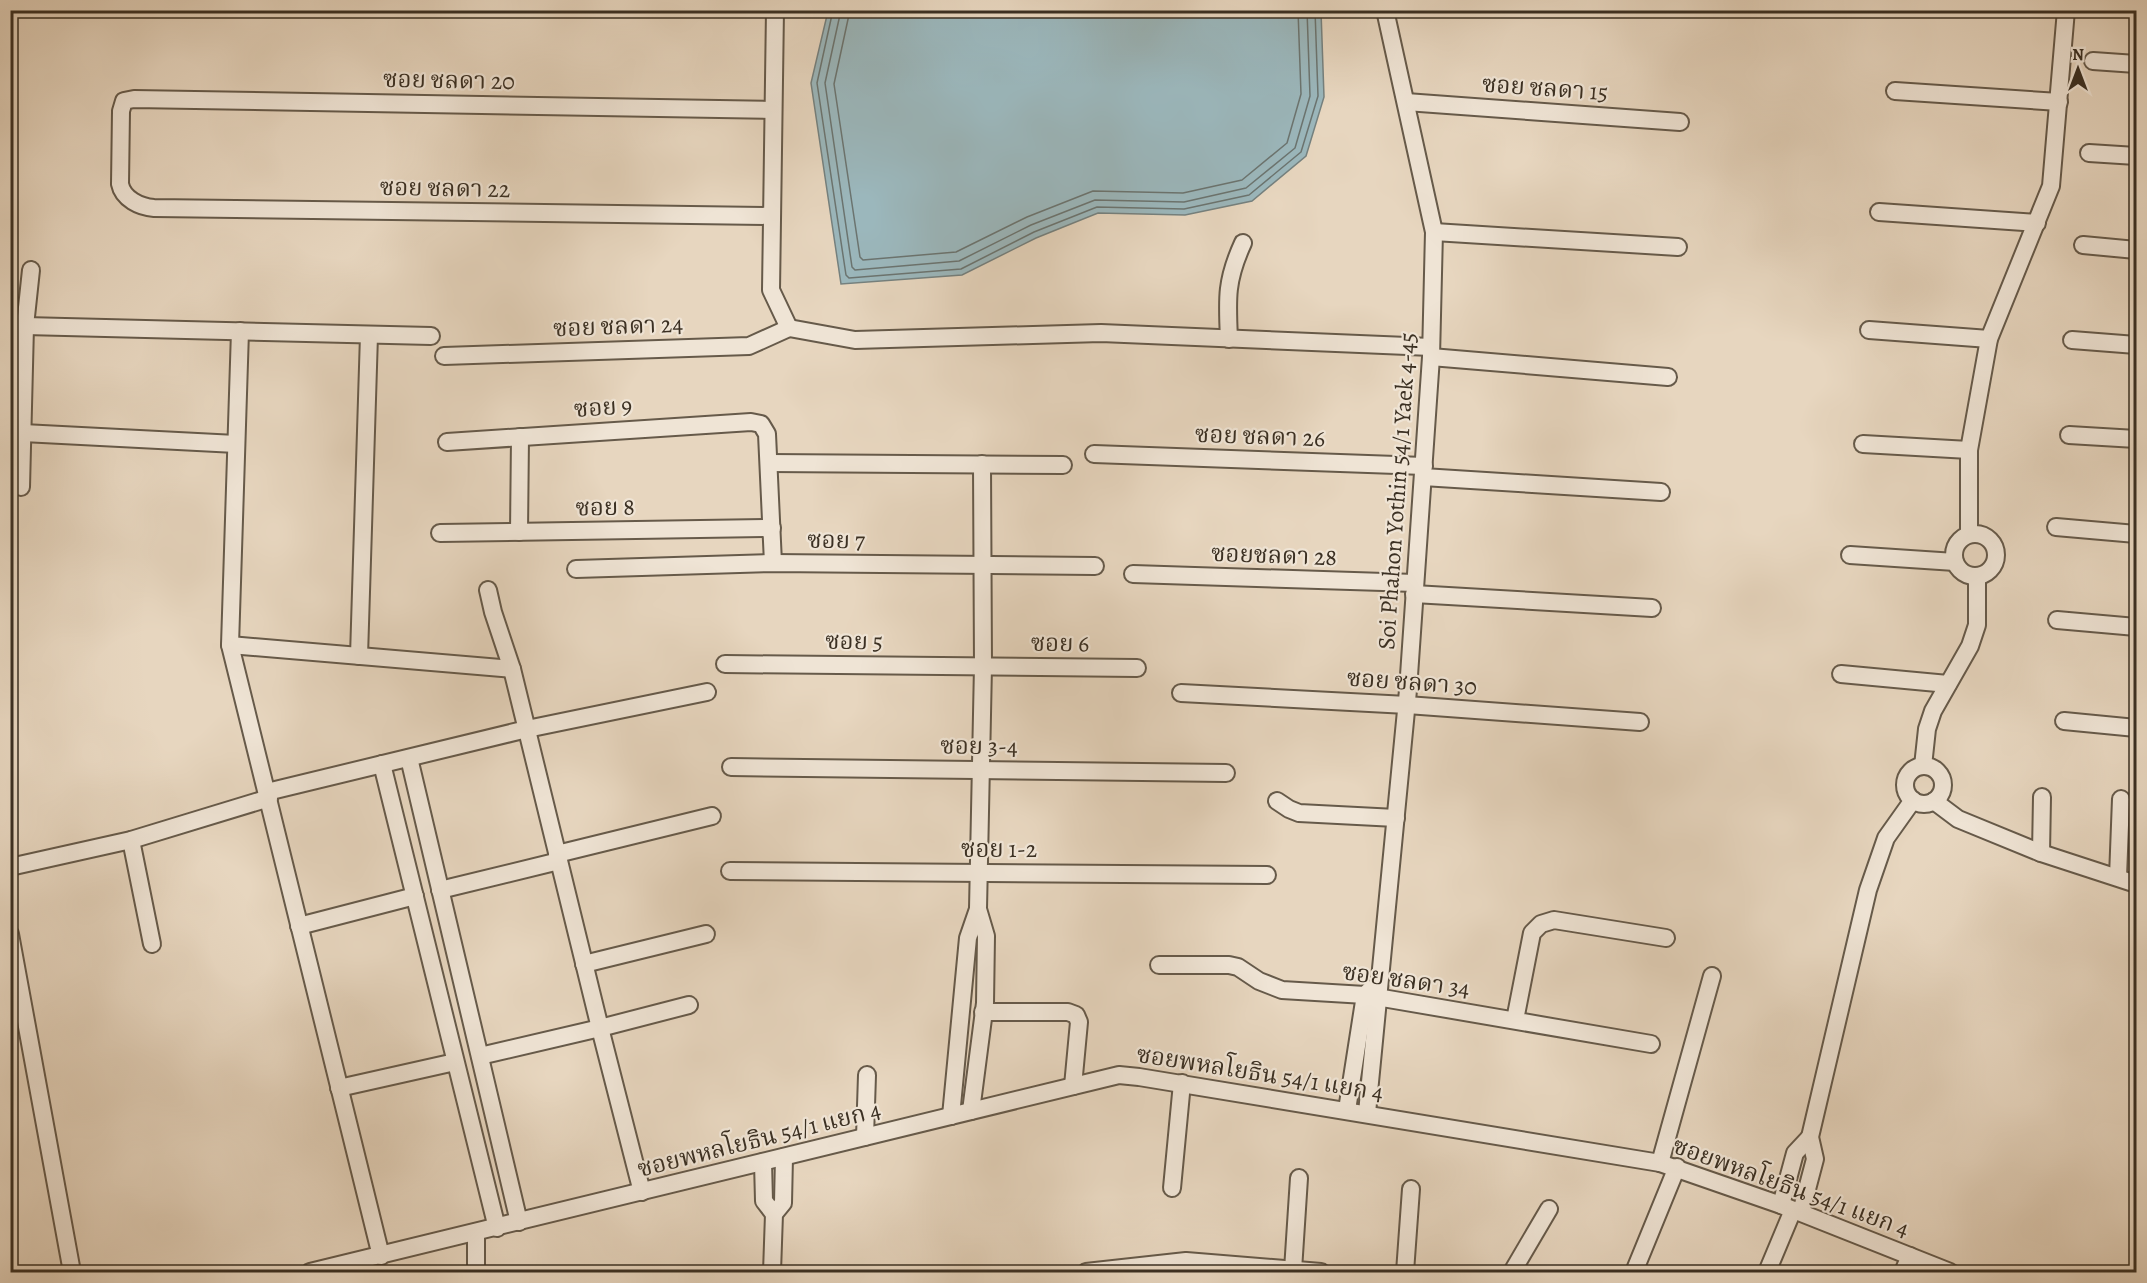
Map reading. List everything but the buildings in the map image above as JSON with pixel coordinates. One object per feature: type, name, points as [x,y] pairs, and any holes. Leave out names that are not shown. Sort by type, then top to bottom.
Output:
[{"type":"street","points":[[775,10],[771,290],[789,328],[855,340],[1101,333],[1229,339],[1431,352],[1668,377]]},
{"type":"street","name":"Soi Phahon Yothin 54/1 Yaek 4-45","points":[[1373,996],[1379,979],[1407,705],[1431,352],[1434,232],[1385,10]]},
{"type":"street","points":[[1969,534],[1969,450],[1989,339],[2051,186],[2066,10]]},
{"type":"street","points":[[2093,61],[2136,64]]},
{"type":"street","points":[[1895,91],[2059,102]]},
{"type":"street","name":"ซอย ชลดา 20","points":[[121,192],[121,111],[124,101],[135,99],[773,110]]},
{"type":"street","name":"ซอย ชลดา 15","points":[[1406,102],[1680,122]]},
{"type":"street","points":[[2089,153],[2136,156]]},
{"type":"street","name":"ซอย ชลดา 22","points":[[121,192],[139,205],[153,208],[772,216]]},
{"type":"street","points":[[1879,212],[2037,223]]},
{"type":"street","points":[[1434,232],[1678,247]]},
{"type":"street","points":[[1229,339],[1227,303],[1230,277],[1243,243]]},
{"type":"street","points":[[2083,245],[2136,250]]},
{"type":"street","points":[[21,487],[26,326],[31,270]]},
{"type":"street","points":[[26,326],[431,336]]},
{"type":"street","name":"ซอย ชลดา 24","points":[[444,356],[749,346],[789,328]]},
{"type":"street","points":[[1869,330],[1989,339]]},
{"type":"street","points":[[240,331],[230,645],[381,1256]]},
{"type":"street","points":[[359,656],[369,335]]},
{"type":"street","points":[[2072,340],[2136,345]]},
{"type":"street","name":"ซอย 9","points":[[447,442],[751,422],[761,424],[767,434],[769,463]]},
{"type":"street","points":[[23,433],[236,444]]},
{"type":"street","points":[[2069,435],[2136,439]]},
{"type":"street","points":[[519,532],[520,437]]},
{"type":"street","points":[[1863,444],[1969,450]]},
{"type":"street","name":"ซอย ชลดา 26","points":[[1094,454],[1424,472],[1661,492]]},
{"type":"street","points":[[773,563],[769,463],[1063,465]]},
{"type":"street","points":[[951,1116],[968,938],[978,909],[982,666],[982,464]]},
{"type":"street","points":[[2056,527],[2136,534]]},
{"type":"street","name":"ซอย 8","points":[[440,533],[772,528]]},
{"type":"street","points":[[1978,533],[1986,536],[1993,543],[1996,560],[1985,574],[1977,576],[1964,572],[1955,562],[1956,545],[1969,534],[1978,533]]},
{"type":"street","points":[[1850,555],[1955,562]]},
{"type":"street","name":"ซอย 7","points":[[576,569],[773,563],[1095,566]]},
{"type":"street","name":"ซอยชลดา 28","points":[[1132,574],[1414,589],[1652,608]]},
{"type":"street","points":[[1923,766],[1927,729],[1933,711],[1970,646],[1977,625],[1977,576]]},
{"type":"street","points":[[488,590],[512,669],[642,1192]]},
{"type":"street","points":[[2057,620],[2136,627]]},
{"type":"street","points":[[230,645],[512,669]]},
{"type":"street","name":"ซอย 5","points":[[725,664],[982,666]]},
{"type":"street","name":"ซอย 6","points":[[982,666],[1137,668]]},
{"type":"street","points":[[1841,674],[1948,684]]},
{"type":"street","points":[[10,867],[131,840],[268,795],[382,764],[527,729],[707,692]]},
{"type":"street","name":"ซอย ชลดา 30","points":[[1181,693],[1407,705],[1640,722]]},
{"type":"street","points":[[2064,722],[2136,728]]},
{"type":"street","points":[[409,758],[519,1222]]},
{"type":"street","points":[[382,764],[497,1228]]},
{"type":"street","points":[[1934,801],[1941,791],[1942,779],[1934,769],[1923,766],[1916,768],[1907,776],[1905,789],[1912,800],[1919,803],[1934,801],[1958,819],[2041,853],[2136,884]]},
{"type":"street","name":"ซอย 3-4","points":[[731,768],[1226,773]]},
{"type":"street","points":[[2041,853],[2042,797]]},
{"type":"street","points":[[2118,877],[2121,799]]},
{"type":"street","points":[[1767,1272],[1792,1209],[1796,1153],[1810,1137],[1868,890],[1886,838],[1912,800]]},
{"type":"street","points":[[1277,801],[1299,813],[1396,818]]},
{"type":"street","points":[[440,890],[712,816]]},
{"type":"street","points":[[131,840],[152,944]]},
{"type":"street","name":"ซอย 1-2","points":[[730,871],[1267,875]]},
{"type":"street","points":[[299,926],[415,896]]},
{"type":"street","points":[[971,1111],[983,1012],[986,936],[978,909]]},
{"type":"street","points":[[1515,1020],[1532,933],[1541,924],[1554,920],[1666,938]]},
{"type":"street","points":[[10,934],[72,1272]]},
{"type":"street","points":[[584,963],[706,934]]},
{"type":"street","name":"ซอย ชลดา 34","points":[[1159,965],[1228,965],[1238,967],[1258,981],[1282,990],[1373,996],[1651,1044]]},
{"type":"street","points":[[1660,1163],[1712,976]]},
{"type":"street","points":[[437,988],[462,981]]},
{"type":"street","points":[[1347,1110],[1373,996]]},
{"type":"street","points":[[1367,1113],[1373,996]]},
{"type":"street","points":[[480,1056],[689,1005]]},
{"type":"street","points":[[983,1012],[1068,1012],[1076,1015],[1079,1022],[1073,1086]]},
{"type":"street","points":[[339,1088],[455,1062]]},
{"type":"street","points":[[866,1137],[867,1075]]},
{"type":"street","name":"ซอยพหลโยธิน 54/1 แยก 4","points":[[310,1272],[1119,1075],[1367,1113],[1677,1167],[1792,1209],[1950,1272]]},
{"type":"street","points":[[1172,1188],[1182,1083]]},
{"type":"street","points":[[772,1272],[774,1214],[783,1203],[784,1157]]},
{"type":"street","points":[[763,1162],[764,1201],[774,1214]]},
{"type":"street","points":[[1634,1272],[1677,1167]]},
{"type":"street","points":[[484,1176],[507,1170]]},
{"type":"street","points":[[1293,1270],[1299,1178]]},
{"type":"street","points":[[1405,1272],[1411,1189]]},
{"type":"street","points":[[1512,1272],[1549,1209]]},
{"type":"street","points":[[476,1272],[477,1233]]},
{"type":"street","points":[[1903,1272],[1910,1256]]},
{"type":"street","points":[[1086,1272],[1185,1267],[1321,1272]]},
{"type":"water","points":[[828,11],[1321,11],[1324,97],[1306,156],[1252,201],[1185,215],[1098,213],[1036,238],[962,275],[841,284],[811,83]]}]
